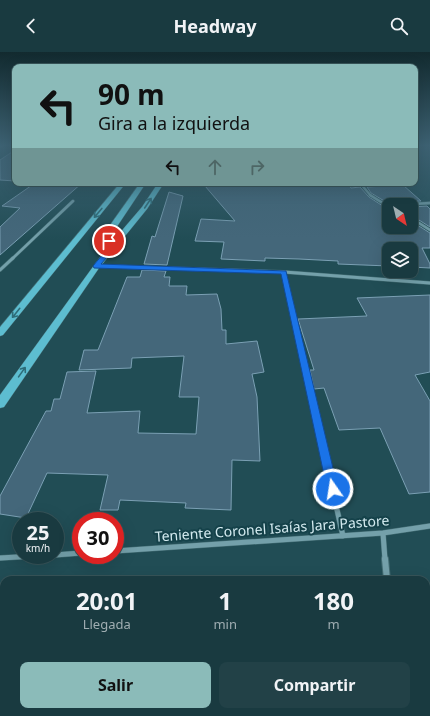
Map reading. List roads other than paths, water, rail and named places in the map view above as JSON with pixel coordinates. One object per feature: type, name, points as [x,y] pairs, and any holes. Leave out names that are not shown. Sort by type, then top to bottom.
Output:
[{"type":"highway","points":[[0,333],[121,186]]},
{"type":"highway","points":[[106,255],[112,228],[141,186]]},
{"type":"highway","points":[[0,404],[96,266],[145,208],[160,186]]},
{"type":"street","points":[[363,186],[372,197],[382,204]]},
{"type":"street","points":[[0,270],[73,201]]},
{"type":"street","points":[[418,204],[430,203]]},
{"type":"street","points":[[418,222],[430,230]]},
{"type":"street","points":[[96,266],[284,272],[430,283]]},
{"type":"street","points":[[284,272],[343,536]]},
{"type":"street","name":"Teniente Coronel Isaías Jara Pastore","points":[[124,550],[383,533],[430,526]]},
{"type":"street","points":[[383,533],[387,576]]},
{"type":"street","points":[[0,558],[12,557]]}]
